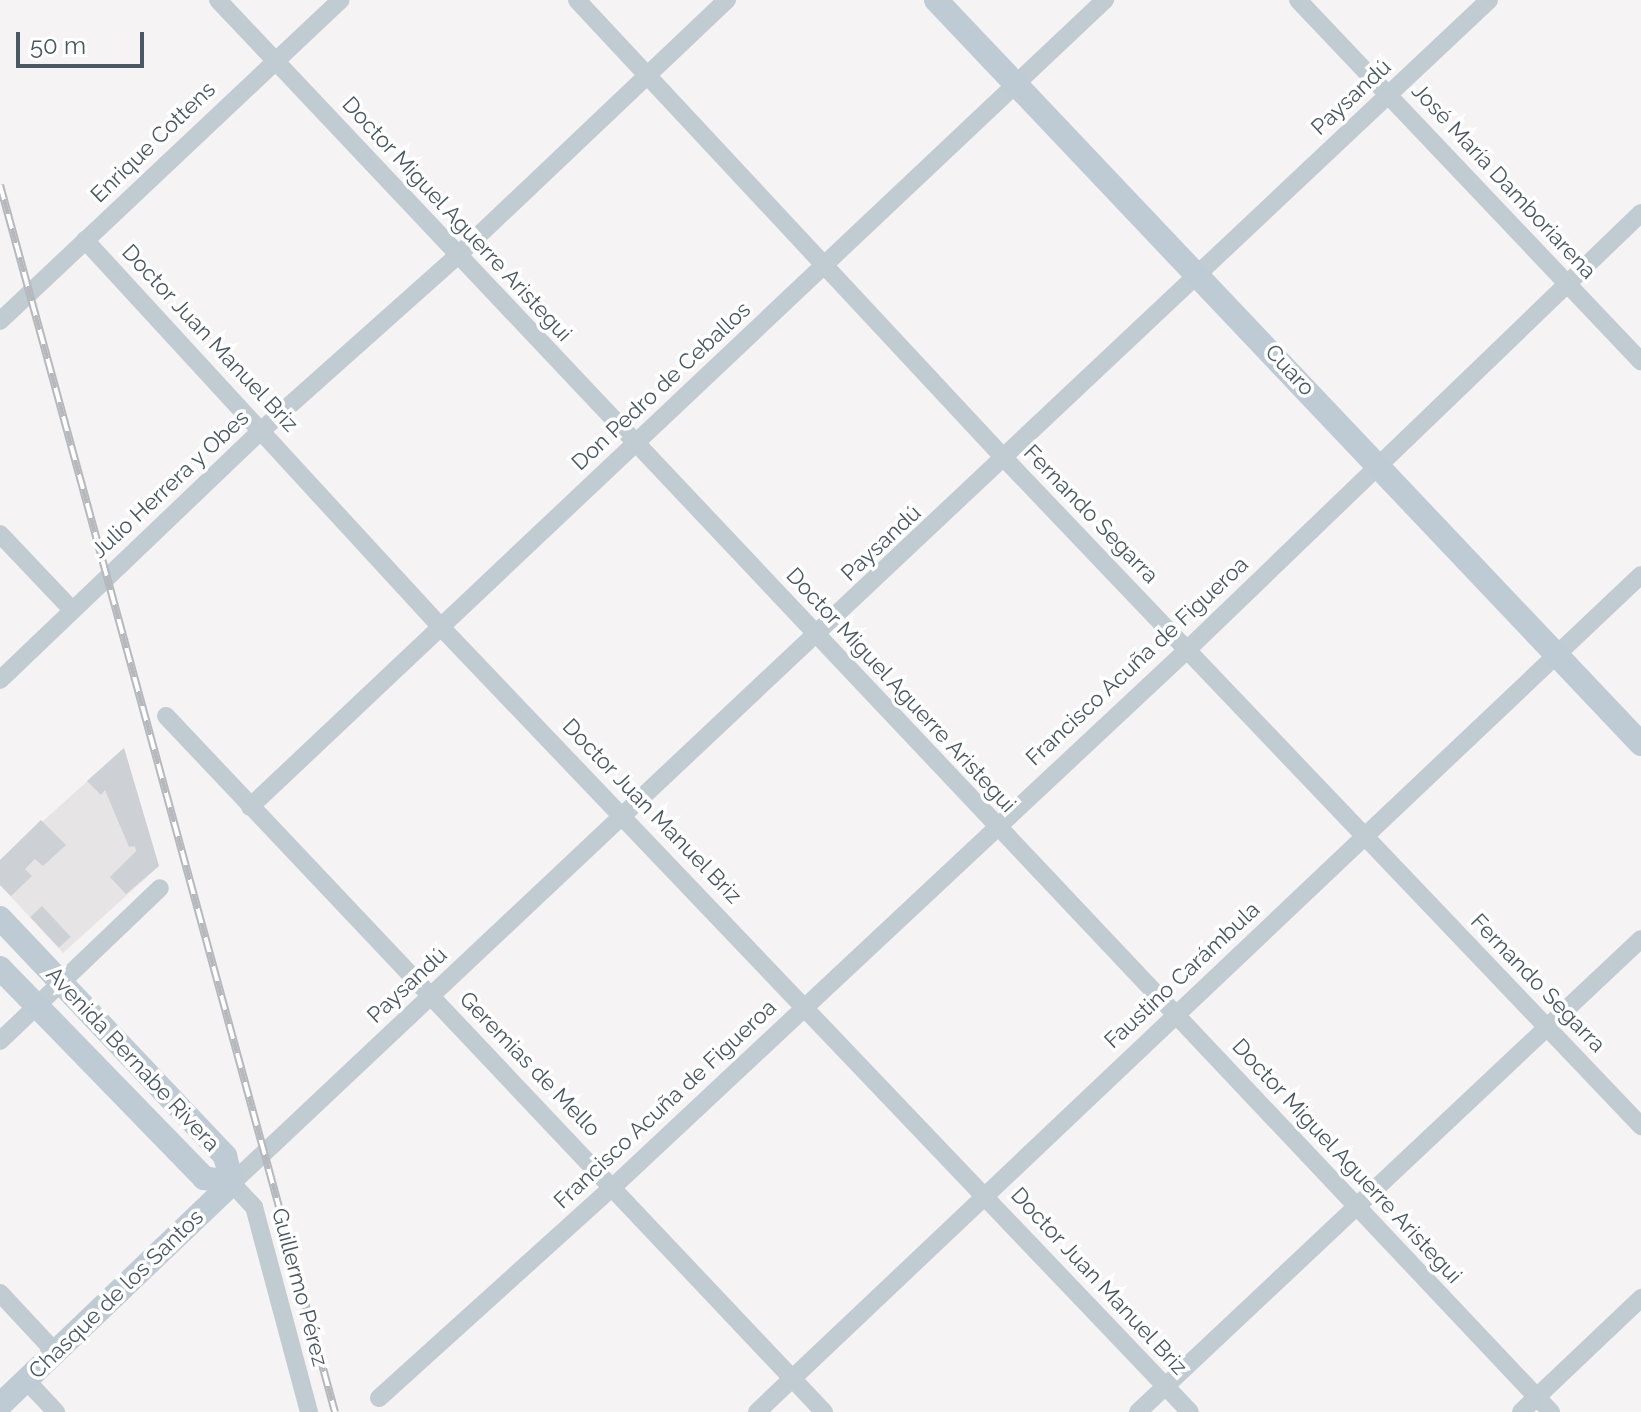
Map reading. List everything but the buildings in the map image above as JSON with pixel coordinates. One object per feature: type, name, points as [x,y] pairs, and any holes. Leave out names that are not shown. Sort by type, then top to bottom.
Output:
[{"type":"street","name":"Doctor Miguel Aguerre Aristegui","points":[[218,0],[1551,1412]]},
{"type":"street","name":"Enrique Cottens","points":[[0,321],[341,0]]},
{"type":"street","name":"Fernando Segarra","points":[[577,0],[1005,459],[1641,1126]]},
{"type":"street","name":"Julio Herrera y Obes","points":[[0,680],[263,429],[458,255],[727,0]]},
{"type":"street","name":"Cuaro","points":[[936,0],[1199,274],[1641,744]]},
{"type":"street","name":"Don Pedro de Ceballos","points":[[250,807],[1105,0]]},
{"type":"street","name":"José María Damboriarena","points":[[1298,0],[1641,361]]},
{"type":"street","name":"Paysandú","points":[[232,1183],[625,817],[1489,0]]},
{"type":"street","name":"Francisco Acuña de Figueroa","points":[[379,1398],[614,1186],[1187,650],[1641,213]]},
{"type":"street","name":"Doctor Juan Manuel Briz","points":[[85,240],[263,429],[440,626],[1190,1412]]},
{"type":"street","points":[[0,534],[72,610]]},
{"type":"street","name":"Faustino Carámbula","points":[[757,1412],[984,1193],[1641,575]]},
{"type":"street","name":"Geremias de Mello","points":[[166,716],[614,1186],[824,1412]]},
{"type":"street","points":[[0,1041],[160,888]]},
{"type":"street","name":"Avenida Bernabe Rivera","points":[[0,918],[225,1156],[232,1183],[204,1178],[0,968]]},
{"type":"street","points":[[1138,1412],[1355,1204],[1641,939]]},
{"type":"street","name":"Chasque de los Santos","points":[[0,1405],[232,1183]]},
{"type":"street","name":"Guillermo Pérez","points":[[232,1183],[254,1207],[309,1412]]},
{"type":"street","points":[[0,1293],[55,1352]]},
{"type":"street","points":[[1521,1412],[1641,1298]]},
{"type":"street","points":[[26,1380],[56,1412]]},
{"type":"shaded area","points":[[124,748],[159,866],[63,953],[0,885],[0,860]]},
{"type":"railway","points":[[0,185],[335,1412]]}]
